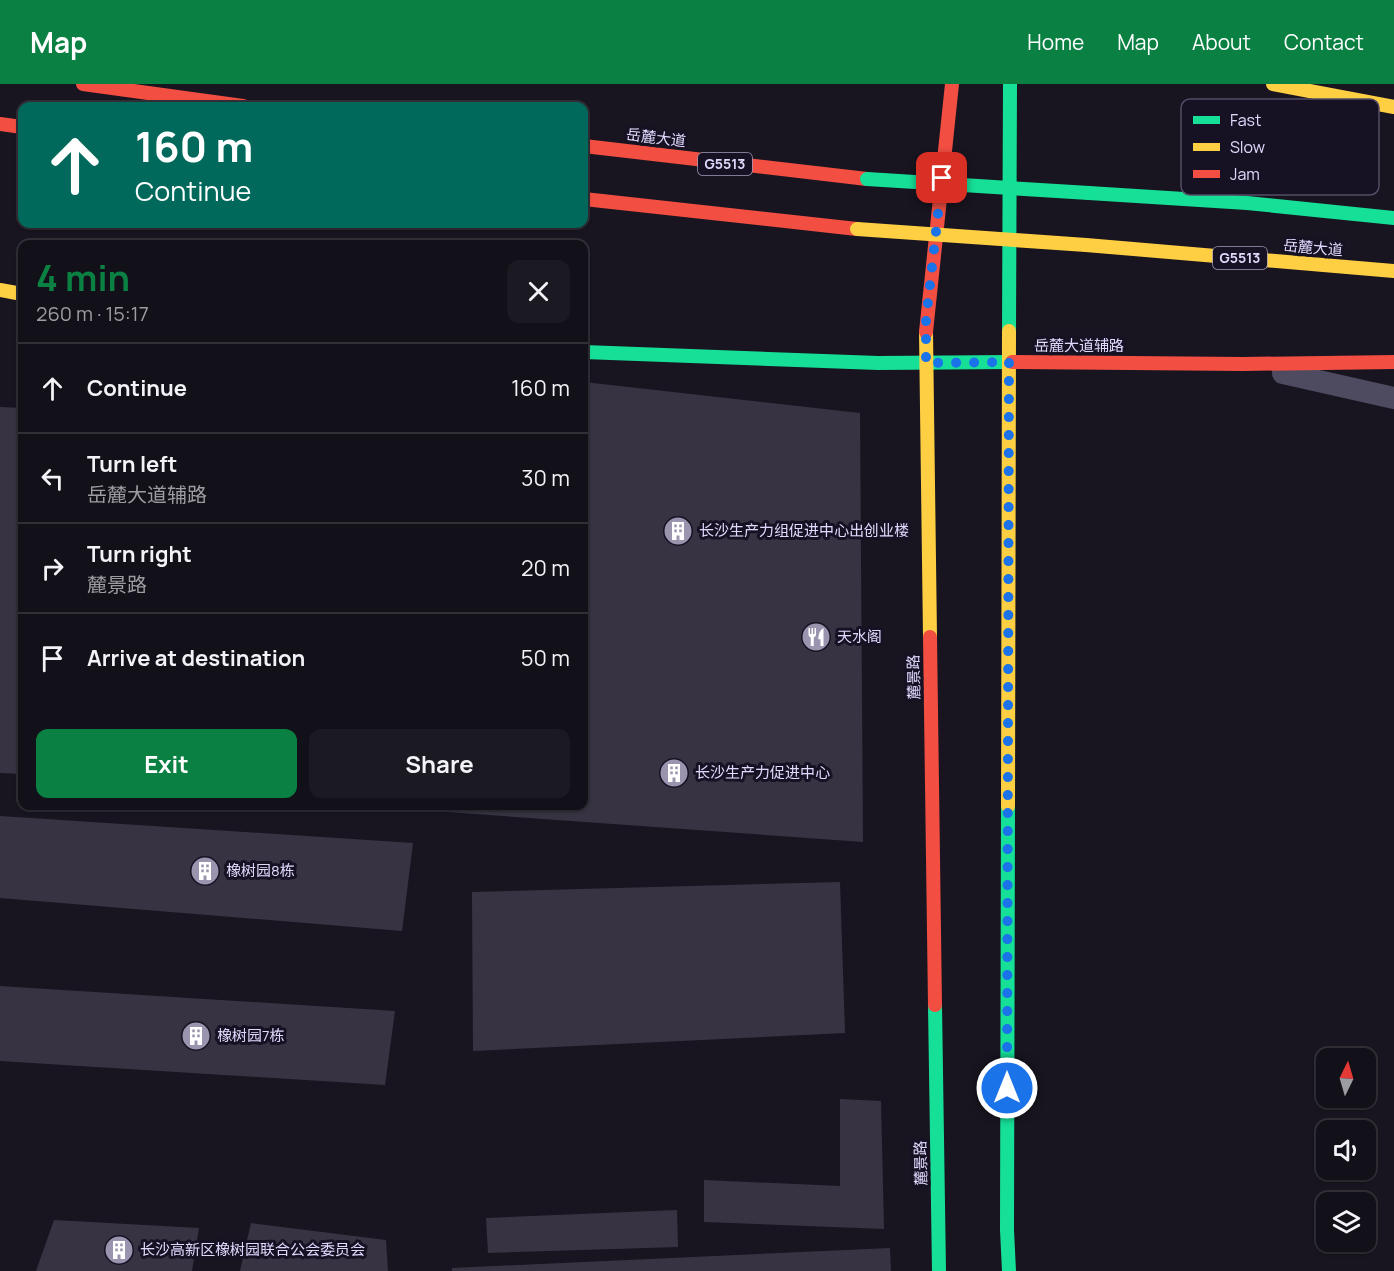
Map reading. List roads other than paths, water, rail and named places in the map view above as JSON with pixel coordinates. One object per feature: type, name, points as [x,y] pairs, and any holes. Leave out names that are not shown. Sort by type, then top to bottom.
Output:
[{"type":"main road","points":[[83,84],[214,102]]},
{"type":"main road","name":"麓景路","points":[[939,1271],[926,320],[952,84]]},
{"type":"main road","points":[[1009,1271],[1007,1230],[1010,84]]},
{"type":"main road","points":[[1273,84],[1352,99]]},
{"type":"main road","points":[[1379,104],[1394,107]]},
{"type":"main road","points":[[0,123],[18,126]]},
{"type":"main road","name":"岳麓大道","points":[[588,146],[867,179],[1247,203],[1394,218]]},
{"type":"main road","name":"岳麓大道","points":[[588,199],[857,229],[1086,245],[1394,271]]},
{"type":"main road","points":[[0,290],[18,293]]},
{"type":"main road","name":"岳麓大道辅路","points":[[588,351],[878,363],[1394,362]]},
{"type":"street","points":[[1243,364],[1394,398]]},
{"type":"place","name":"长沙生产力组促进中心出创业楼","points":[[678,531]]},
{"type":"place","name":"天水阁","points":[[816,637]]},
{"type":"place","name":"长沙生产力促进中心","points":[[674,773]]},
{"type":"place","name":"橡树园8栋","points":[[205,871]]},
{"type":"place","name":"橡树园7栋","points":[[196,1036]]},
{"type":"place","name":"长沙高新区橡树园联合公会委员会","points":[[119,1250]]}]
